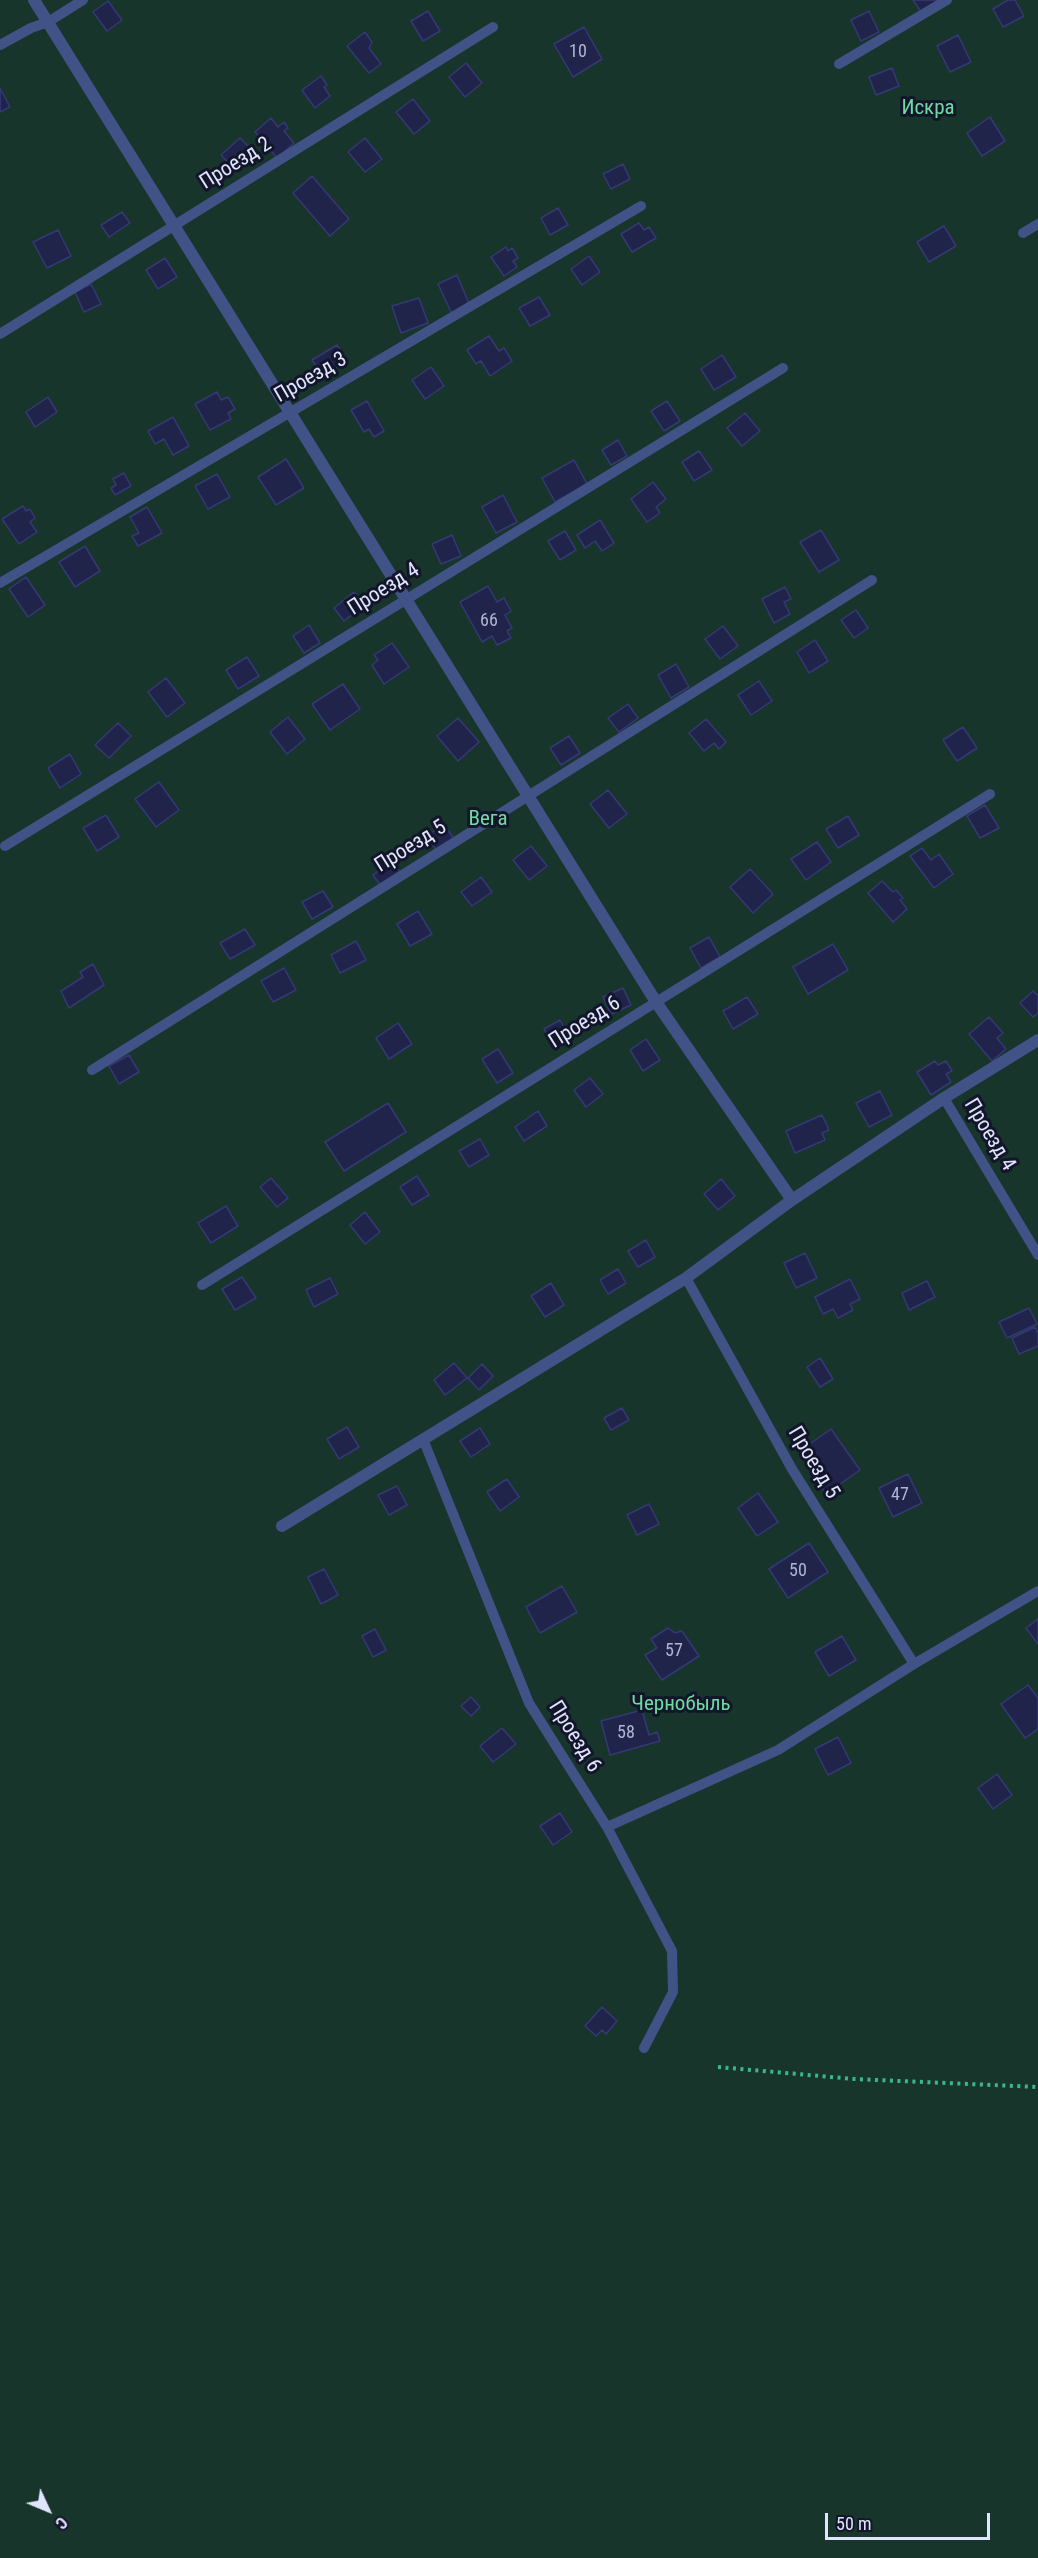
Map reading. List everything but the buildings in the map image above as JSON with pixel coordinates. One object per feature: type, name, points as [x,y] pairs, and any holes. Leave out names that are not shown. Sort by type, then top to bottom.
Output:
[{"type":"street","points":[[34,0],[656,1002],[792,1200]]},
{"type":"street","points":[[282,1526],[686,1278],[792,1200],[944,1098],[1038,1041]]},
{"type":"lane","points":[[0,45],[31,28],[48,22],[83,0]]},
{"type":"lane","points":[[839,64],[946,0]]},
{"type":"lane","name":"Проезд 2","points":[[0,334],[493,27]]},
{"type":"lane","name":"Проезд 3","points":[[0,583],[641,206]]},
{"type":"lane","points":[[1023,233],[1038,224]]},
{"type":"lane","name":"Проезд 4","points":[[5,846],[783,368]]},
{"type":"lane","name":"Проезд 5","points":[[92,1070],[872,580]]},
{"type":"lane","name":"Проезд 6","points":[[202,1285],[990,794]]},
{"type":"lane","name":"Проезд 4","points":[[944,1098],[1038,1255]]},
{"type":"lane","name":"Проезд 5","points":[[686,1278],[792,1469],[914,1664]]},
{"type":"lane","name":"Проезд 6","points":[[423,1439],[529,1703],[607,1827],[672,1951],[673,1992],[644,2048]]},
{"type":"lane","points":[[607,1827],[777,1750],[914,1664],[1038,1591]]},
{"type":"path","points":[[718,2067],[854,2079],[1038,2087]]},
{"type":"green space","points":[[0,0],[1038,0],[1038,2558],[0,2558]]},
{"type":"park label","name":"Искра","points":[[928,109]]},
{"type":"park label","name":"Вега","points":[[488,820]]},
{"type":"park label","name":"Чернобыль","points":[[681,1705]]}]
